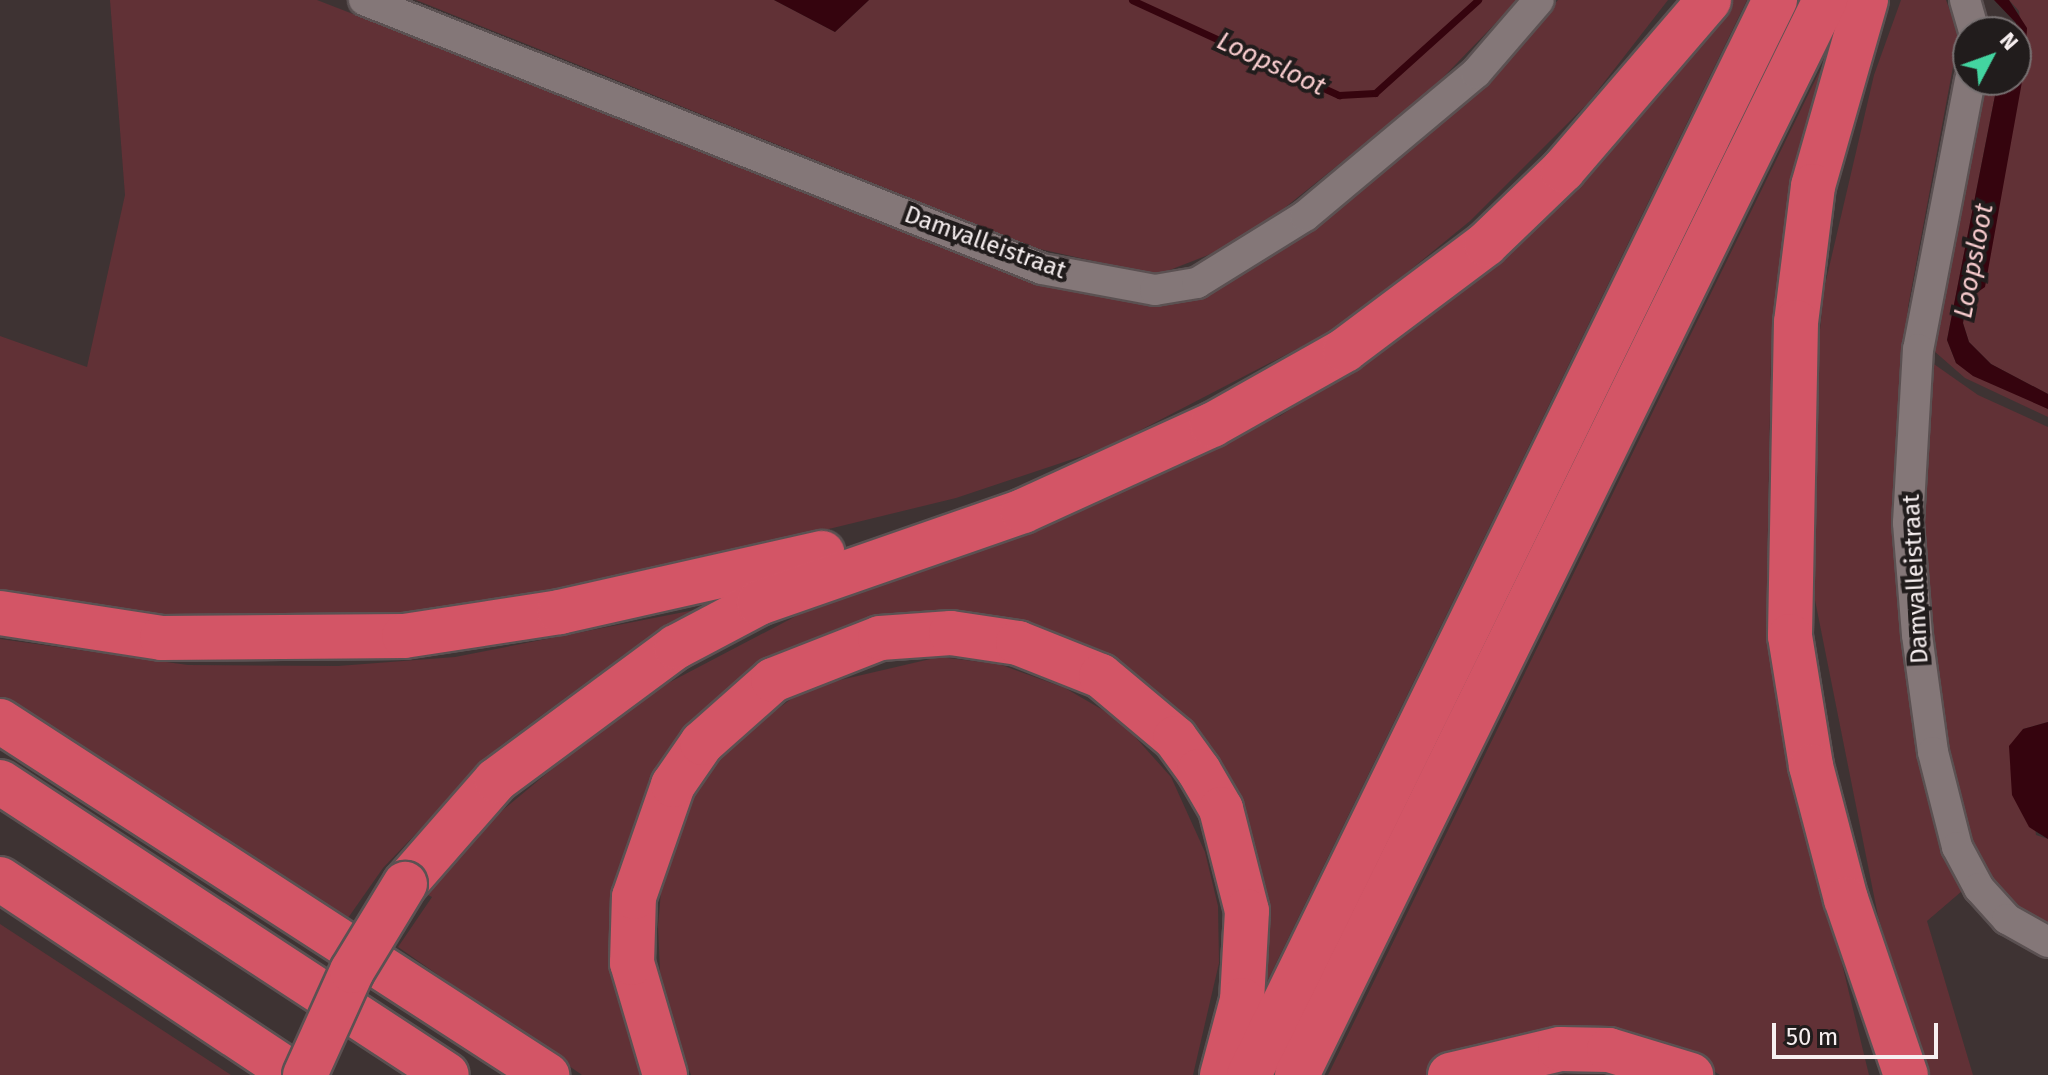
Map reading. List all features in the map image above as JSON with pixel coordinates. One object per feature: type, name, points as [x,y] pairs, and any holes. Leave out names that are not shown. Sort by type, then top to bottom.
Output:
[{"type":"highway","points":[[305,1075],[352,971],[405,884],[496,780],[676,647],[759,603],[1023,511],[1064,489],[1212,425],[1345,350],[1486,244],[1573,158],[1709,0]]},
{"type":"highway","points":[[1249,1075],[1775,0]]},
{"type":"highway","points":[[1297,1075],[1825,0]]},
{"type":"highway","points":[[1866,0],[1813,186],[1796,322],[1788,490],[1790,636],[1811,766],[1851,919],[1885,1075]]},
{"type":"highway","points":[[0,613],[162,638],[404,636],[775,566],[1064,489]]},
{"type":"highway","points":[[665,1075],[632,963],[634,897],[673,785],[702,743],[773,680],[859,643],[951,633],[1018,643],[1101,676],[1175,738],[1199,771],[1225,822],[1247,911],[1242,1000],[1222,1075]]},
{"type":"highway","points":[[0,721],[547,1075]]},
{"type":"highway","points":[[0,782],[447,1075]]},
{"type":"highway","points":[[0,879],[295,1075]]},
{"type":"highway","points":[[1851,919],[1906,1075]]},
{"type":"highway","points":[[1450,1075],[1560,1049],[1609,1050],[1691,1075]]},
{"type":"street","name":"Damvalleistraat","points":[[364,0],[1042,269],[1155,290],[1197,283],[1305,216],[1476,73],[1539,0]]},
{"type":"street","name":"Damvalleistraat","points":[[1967,96],[1918,349],[1908,523],[1917,635],[1933,752],[1957,847],[1998,909],[2048,942]]},
{"type":"shaded area","points":[[110,0],[317,0],[1029,277],[1157,305],[1211,291],[1357,195],[1459,107],[1558,0],[1668,0],[1588,103],[1470,221],[1343,325],[1106,448],[956,498],[722,555],[467,609],[315,620],[158,619],[0,592],[0,336],[87,367],[125,195]]},
{"type":"shaded area","points":[[416,0],[774,0],[835,32],[869,0],[1518,0],[1428,93],[1282,210],[1221,250],[1157,275],[1035,248]]},
{"type":"shaded area","points":[[1726,0],[1747,0],[1257,1002],[1253,890],[1126,682],[855,634],[649,808],[654,1075],[582,1075],[398,947],[432,897],[426,894],[480,829],[634,701],[798,615],[1071,510],[1280,416],[1394,341],[1511,248]]},
{"type":"shaded area","points":[[1901,0],[1946,0],[1952,16],[1952,72],[1908,307],[1897,594],[1921,775],[1962,891],[1927,921],[1973,1075],[1926,1075],[1878,916],[1810,575],[1811,422],[1824,289],[1874,75]]},
{"type":"shaded area","points":[[2009,0],[2048,0],[2048,394],[1991,364],[1969,342],[1963,323],[2018,96],[2032,96],[2032,16],[2020,16]]},
{"type":"shaded area","points":[[1833,44],[1771,353],[1767,585],[1779,704],[1869,1075],[1720,1075],[1707,1067],[1470,1057],[1426,1075],[1328,1075]]},
{"type":"shaded area","points":[[1975,96],[1995,96],[1947,340],[1956,363],[2048,409],[2048,417],[1965,378],[1934,351]]},
{"type":"shaded area","points":[[1931,362],[1978,395],[2048,427],[2048,722],[2023,729],[2036,835],[2048,839],[2048,931],[2022,917],[1985,874],[1969,844],[1944,739],[1921,540]]},
{"type":"shaded area","points":[[720,605],[625,654],[499,747],[383,868],[348,918],[0,702],[0,639],[188,665],[338,666],[455,657]]},
{"type":"shaded area","points":[[939,657],[999,664],[1065,688],[1120,720],[1171,777],[1205,852],[1218,906],[1219,963],[1193,1075],[691,1075],[661,995],[658,926],[663,868],[689,802],[733,742],[806,688]]},
{"type":"shaded area","points":[[0,924],[231,1075],[0,1075]]},
{"type":"water","points":[[774,0],[869,0],[835,32]]},
{"type":"water","points":[[1994,0],[2009,0],[2019,16],[2009,16]]},
{"type":"water","points":[[1995,96],[2019,96],[1985,287],[1966,300],[1963,323],[1969,342],[1991,364],[2048,394],[2048,409],[1973,376],[1956,363],[1947,340]]},
{"type":"water","points":[[2048,722],[2048,839],[2029,827],[2012,795],[2009,746],[2023,729]]},
{"type":"waterway","name":"Loopsloot","points":[[1132,0],[1339,95],[1375,93],[1478,0]]}]
